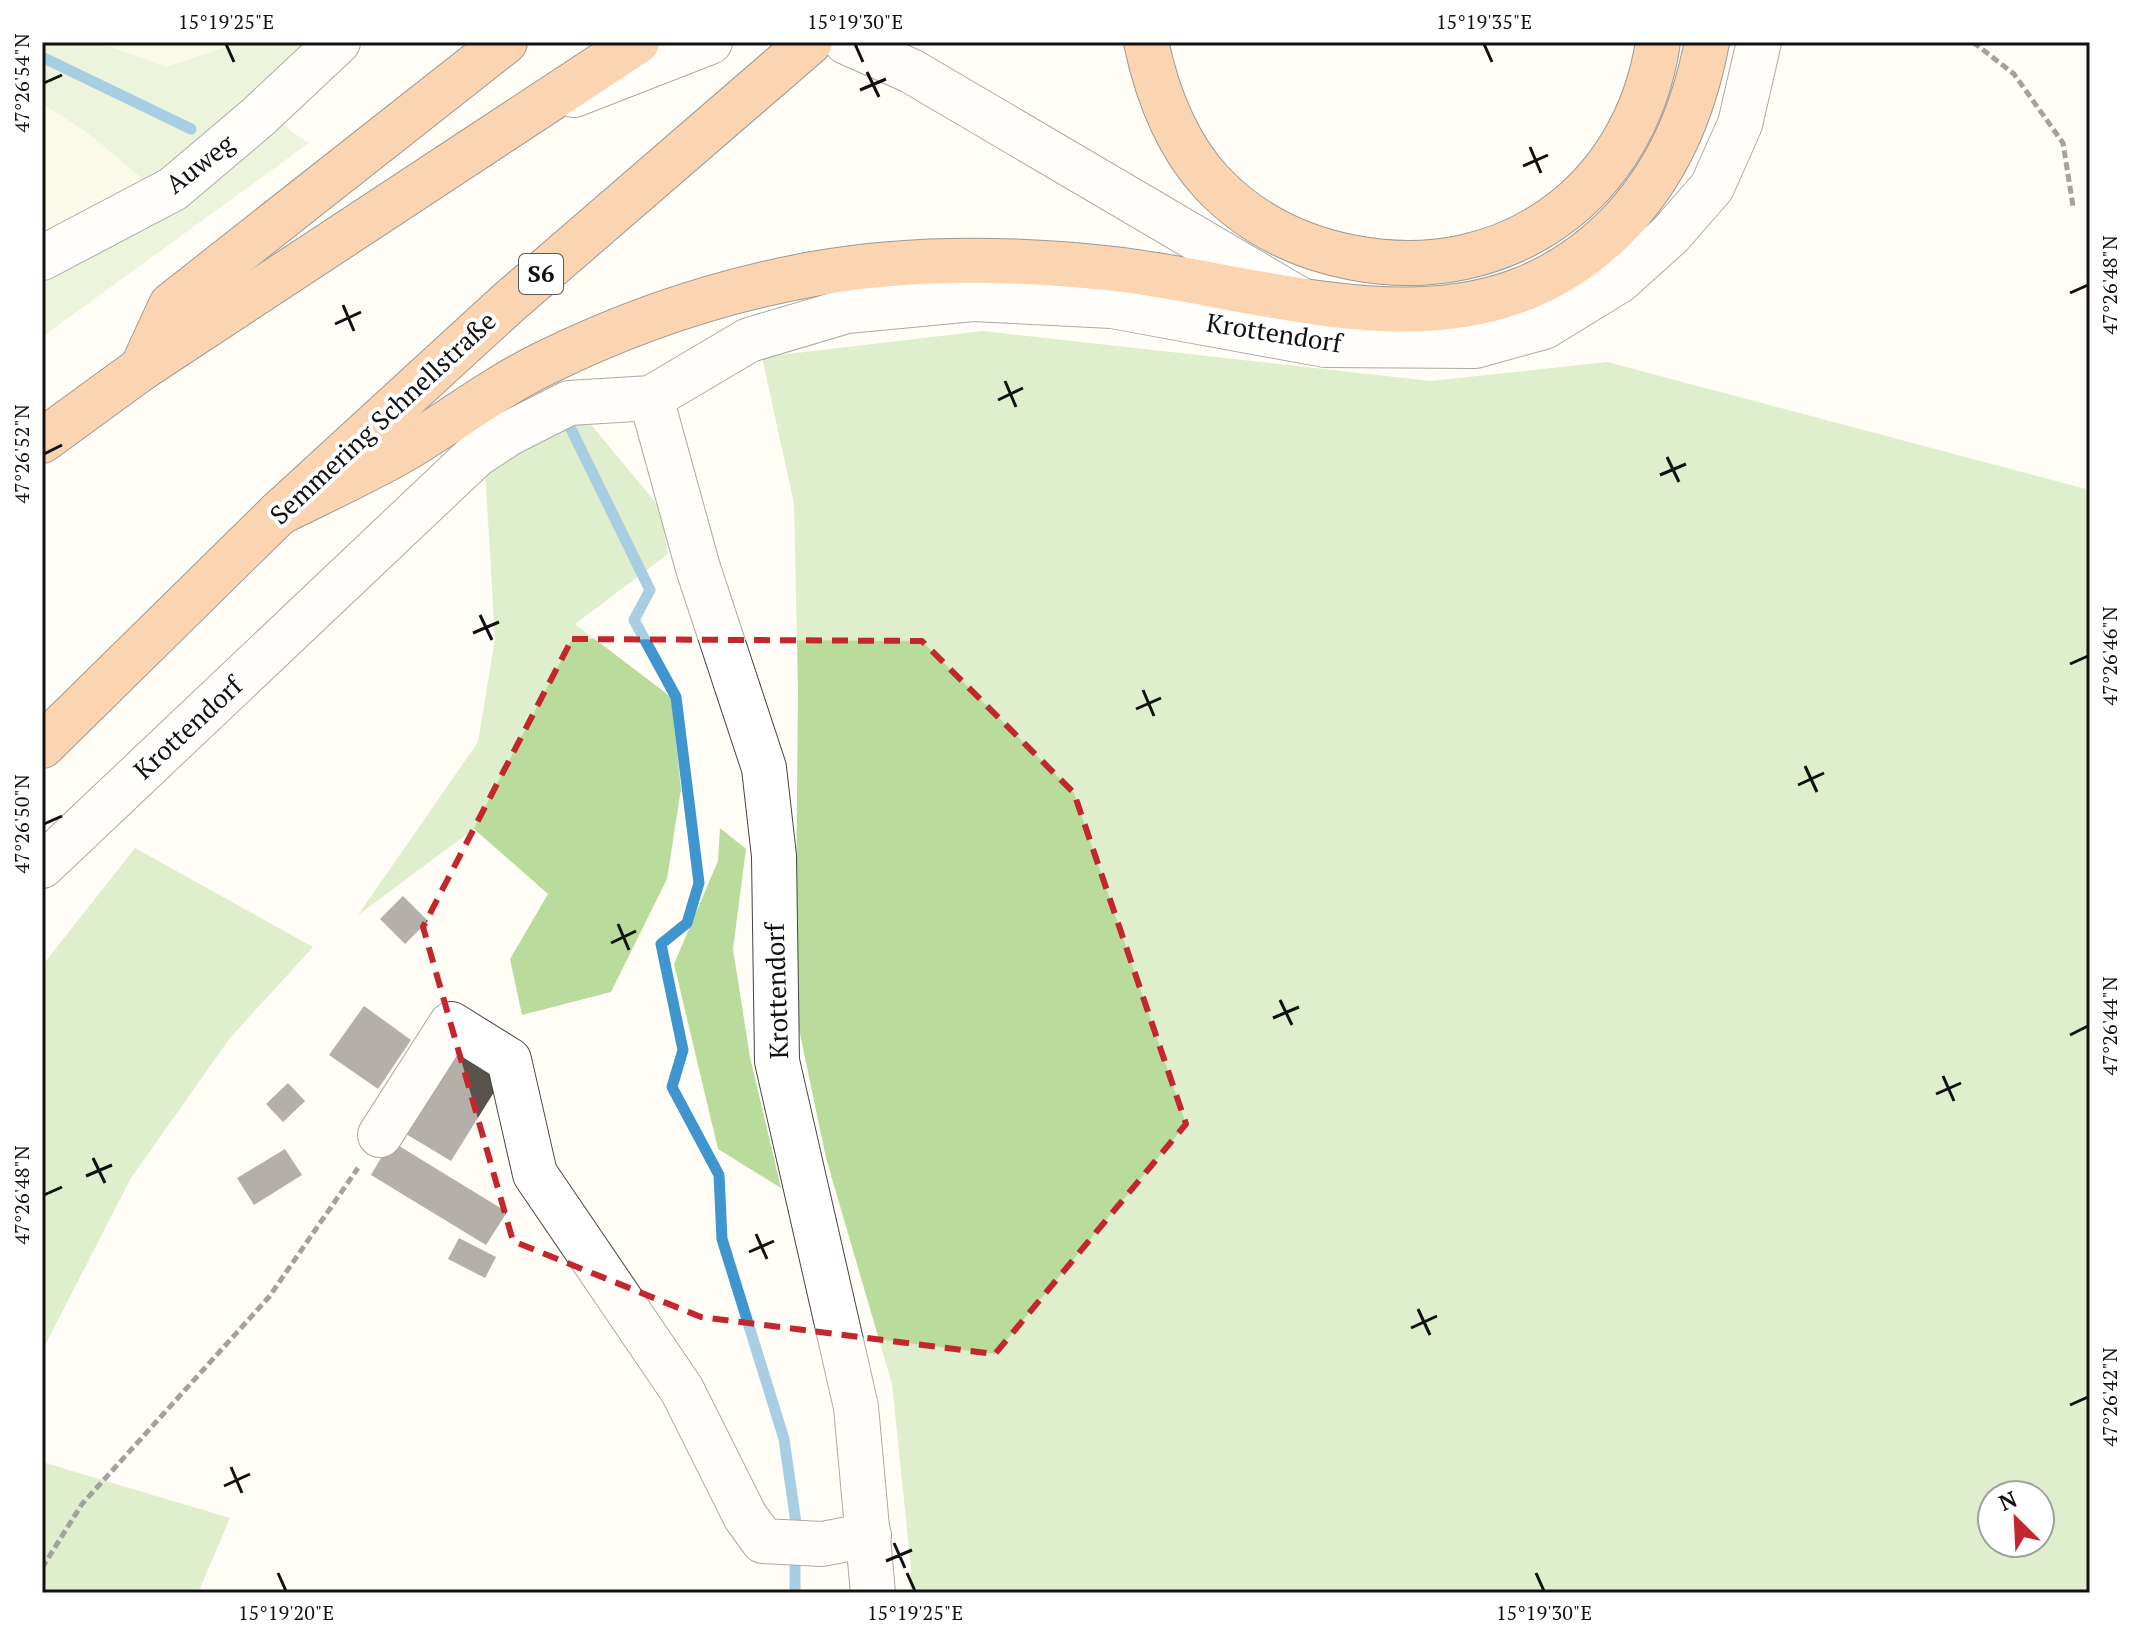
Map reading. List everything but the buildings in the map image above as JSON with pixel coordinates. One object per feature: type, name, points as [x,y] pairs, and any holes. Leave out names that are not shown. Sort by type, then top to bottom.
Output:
[{"type":"highway","points":[[142,368],[171,305],[505,42]]},
{"type":"highway","points":[[46,440],[142,368],[637,42]]},
{"type":"highway","name":"Semmering Schnellstraße","points":[[42,746],[279,513],[508,303],[810,42]]},
{"type":"highway","points":[[1146,42],[1167,113],[1188,152],[1213,183],[1247,215],[1290,240],[1330,254],[1381,263],[1426,265],[1506,246],[1570,207],[1600,175],[1626,140],[1642,103],[1658,42]]},
{"type":"highway","points":[[279,513],[409,447],[474,403],[540,365],[607,334],[673,309],[815,273],[969,260],[1045,262],[1120,270],[1304,302],[1378,310],[1437,310],[1480,303],[1521,290],[1560,272],[1598,245],[1629,213],[1660,173],[1686,120],[1698,85],[1707,42]]},
{"type":"street","name":"Auweg","points":[[42,258],[173,189],[258,117],[338,42]]},
{"type":"street","points":[[524,115],[710,42]]},
{"type":"street","points":[[846,42],[911,71],[1304,302]]},
{"type":"street","name":"Krottendorf","points":[[42,866],[476,455],[508,434],[569,403],[651,398],[749,340],[847,311],[973,299],[1112,306],[1325,345],[1475,346],[1544,327],[1619,281],[1671,234],[1712,187],[1740,124],[1759,42]]},
{"type":"street","name":"Krottendorf","points":[[651,398],[698,568],[764,768],[774,856],[777,1061],[856,1407],[873,1593]]},
{"type":"street","points":[[380,1135],[451,1024],[509,1060],[535,1174],[682,1390],[745,1516],[763,1541],[822,1544],[869,1535]]},
{"type":"path","points":[[1973,42],[2014,74],[2063,143],[2073,206]]},
{"type":"path","points":[[42,1568],[82,1504],[269,1297],[380,1135]]},
{"type":"highlighted area","points":[[572,639],[922,641],[1074,793],[1186,1124],[995,1354],[701,1317],[513,1241],[423,927]]},
{"type":"shaded area","points":[[98,42],[240,42],[166,67]]},
{"type":"shaded area","points":[[42,103],[89,134],[151,186],[42,241]]},
{"type":"green space","points":[[42,42],[98,42],[166,67],[240,42],[304,42],[253,94],[151,186],[89,134],[42,103]]},
{"type":"green space","points":[[279,118],[292,132],[309,143],[42,337],[42,279]]},
{"type":"green space","points":[[983,331],[1431,381],[1607,362],[2090,490],[2090,1593],[910,1593],[911,1568],[892,1384],[826,1158],[795,1010],[798,690],[794,504],[762,357]]},
{"type":"green space","points":[[589,422],[660,508],[668,554],[575,624],[671,697],[681,789],[667,879],[611,992],[522,1015],[510,959],[548,894],[474,829],[358,915],[478,742],[495,639],[485,470],[562,423]]},
{"type":"green space","points":[[720,828],[746,849],[733,949],[750,1057],[781,1188],[718,1149],[674,964],[718,861]]},
{"type":"green space","points":[[135,848],[313,947],[230,1038],[131,1178],[42,1351],[42,966]]},
{"type":"green space","points":[[42,1462],[230,1518],[198,1593],[42,1593]]},
{"type":"waterway","points":[[42,57],[191,129]]},
{"type":"waterway","points":[[570,427],[650,590],[634,620],[676,697],[699,883],[687,923],[661,944],[683,1050],[672,1087],[719,1175],[722,1239],[784,1439],[796,1523]]},
{"type":"waterway","points":[[795,1567],[795,1593]]}]
